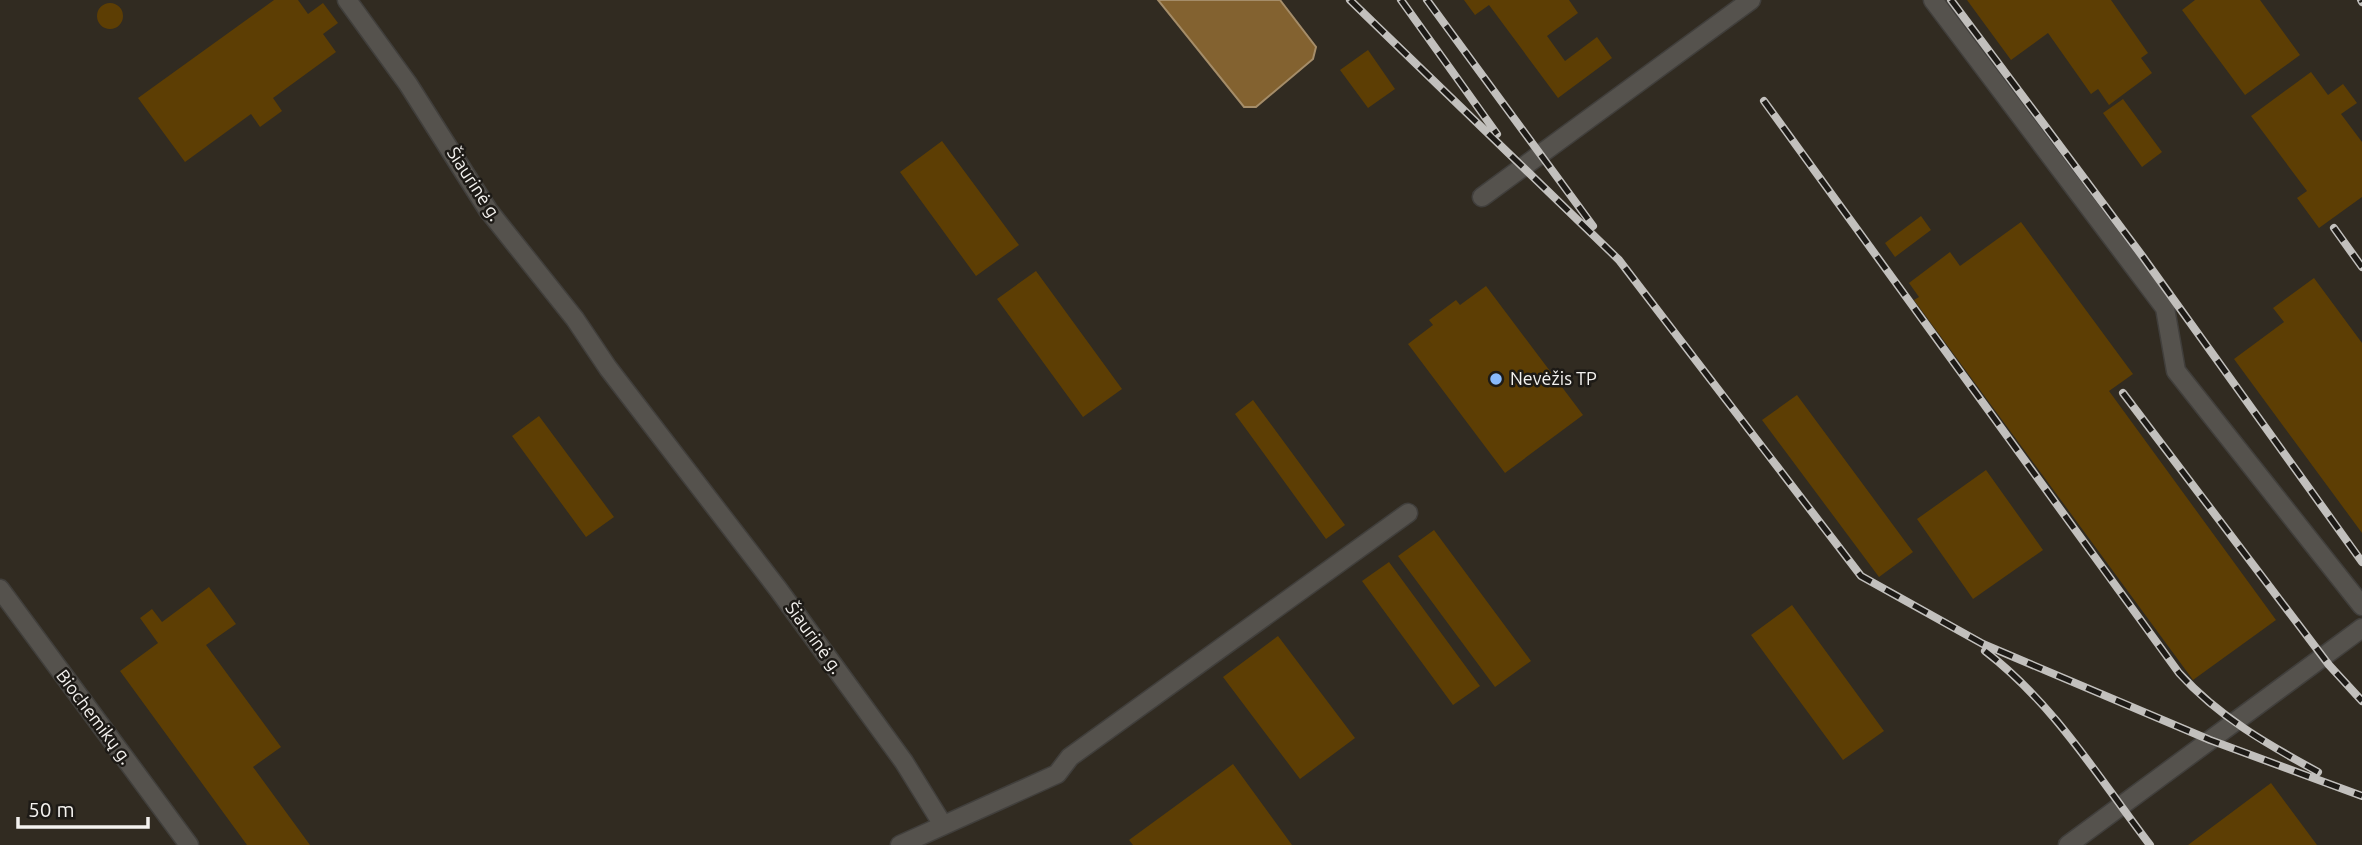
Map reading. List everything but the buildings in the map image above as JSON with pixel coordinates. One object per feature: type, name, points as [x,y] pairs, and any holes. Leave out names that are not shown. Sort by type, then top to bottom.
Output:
[{"type":"street","name":"Šiaurinė g.","points":[[347,0],[408,84],[488,210],[567,309],[608,368],[778,589],[904,762],[943,825]]},
{"type":"street","points":[[1482,197],[1751,0]]},
{"type":"street","points":[[1933,0],[2165,308],[2176,371],[2362,606]]},
{"type":"street","points":[[900,845],[1057,774],[1070,757],[1408,513]]},
{"type":"street","name":"Biochemikų g.","points":[[0,589],[189,845]]},
{"type":"street","points":[[2068,845],[2362,628]]},
{"type":"shaded area","points":[[0,0],[2362,0],[2362,845],[0,845]]},
{"type":"shaded area","points":[[1158,0],[1280,0],[1316,47],[1313,59],[1256,107],[1244,107]]},
{"type":"railway","points":[[1350,0],[1619,260],[1861,576],[1983,644],[2210,740],[2362,796]]},
{"type":"railway","points":[[1401,0],[1497,134]]},
{"type":"railway","points":[[1427,0],[1593,226]]},
{"type":"railway","points":[[1951,0],[2143,257],[2362,562]]},
{"type":"railway","points":[[1764,101],[2179,673],[2227,716],[2318,772]]},
{"type":"railway","points":[[2334,228],[2362,267]]},
{"type":"railway","points":[[2123,393],[2329,665],[2362,701]]},
{"type":"railway","points":[[1985,651],[2033,694],[2054,718],[2150,845]]},
{"type":"place","name":"Nevėžis TP","points":[[1496,379]]}]
